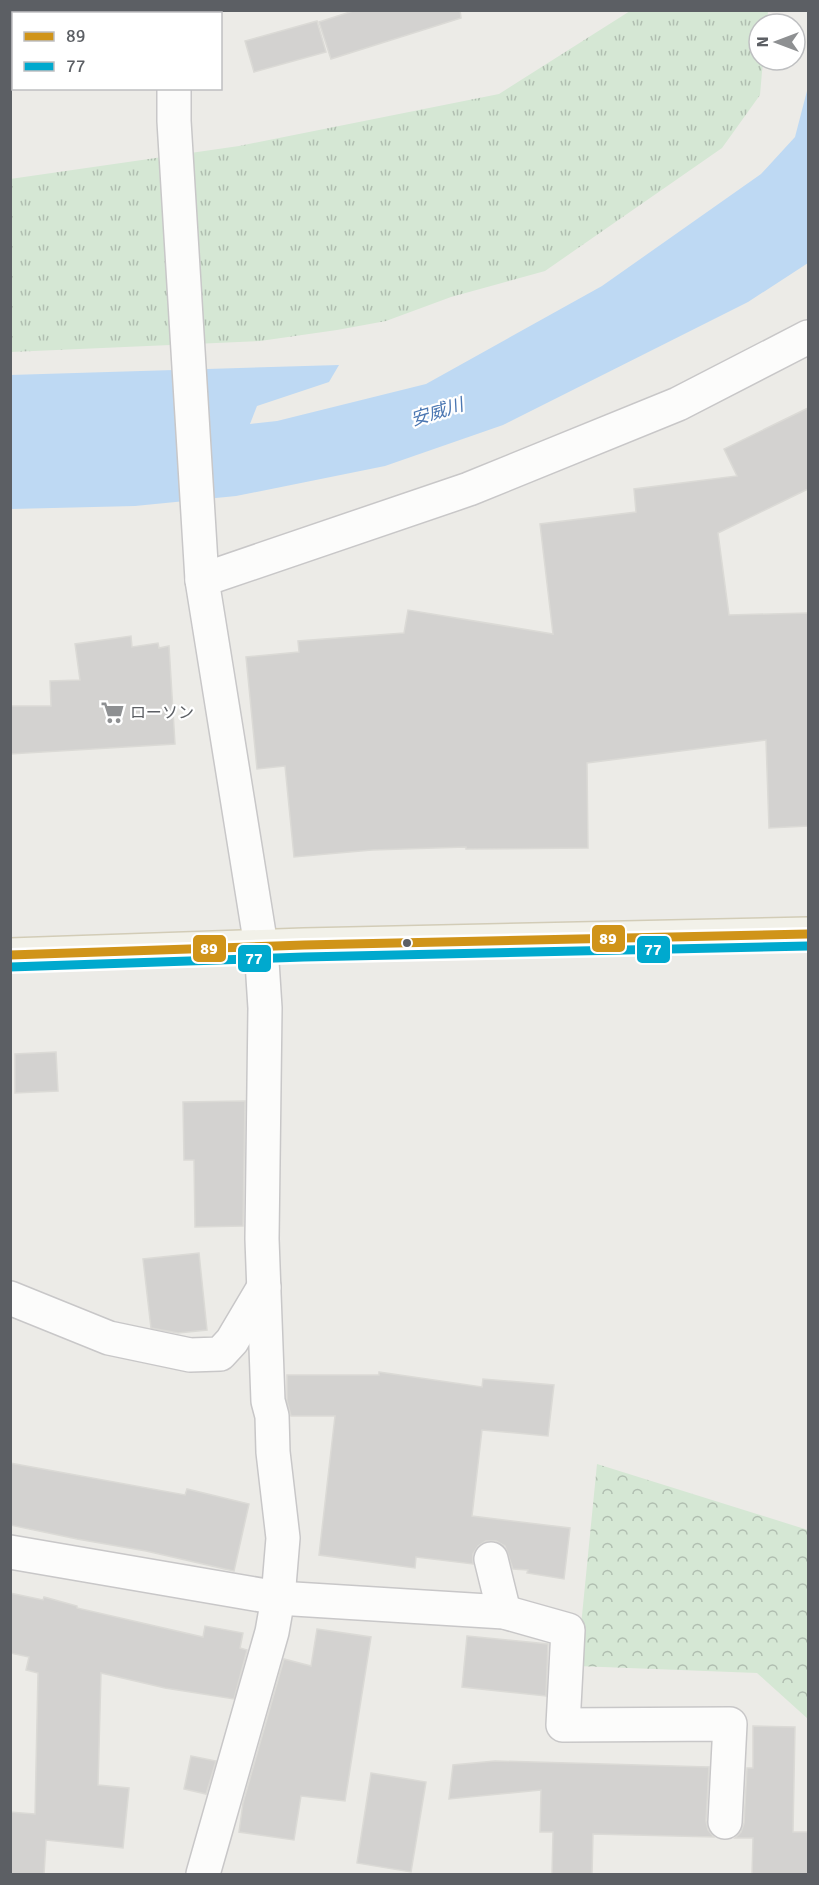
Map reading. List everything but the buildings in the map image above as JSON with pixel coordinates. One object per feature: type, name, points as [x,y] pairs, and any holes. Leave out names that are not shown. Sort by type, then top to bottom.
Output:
[{"type":"main road","points":[[10,955],[261,946],[808,934]]},
{"type":"street","points":[[174,90],[202,580],[261,946],[265,1008],[262,1239],[268,1401],[272,1416],[273,1452],[283,1538],[278,1598],[272,1632],[202,1875]]},
{"type":"street","points":[[202,580],[480,484],[678,404],[808,337]]},
{"type":"street","points":[[10,1298],[109,1338],[190,1355],[220,1354],[232,1341],[264,1287]]},
{"type":"street","points":[[10,1552],[278,1598],[504,1612],[568,1630],[563,1725],[730,1724],[725,1822]]},
{"type":"street","points":[[491,1559],[504,1612]]},
{"type":"green space","points":[[630,11],[768,11],[747,12],[747,72],[762,72],[760,95],[722,148],[545,271],[451,297],[386,321],[337,330],[260,341],[11,352],[10,179],[239,146],[499,94]]},
{"type":"green space","points":[[597,1464],[808,1530],[808,1719],[757,1673],[577,1666]]},
{"type":"water","name":"安威川","points":[[808,87],[808,263],[748,302],[503,425],[385,466],[236,496],[135,506],[11,509],[10,375],[339,365],[329,382],[257,406],[250,424],[277,421],[426,384],[602,286],[761,174],[795,137]]},
{"type":"transit line","name":"89","points":[[10,955],[304,945],[808,934]]},
{"type":"transit line","name":"77","points":[[10,967],[304,957],[808,946]]},
{"type":"place","name":"ローソン","points":[[112,713]]}]
